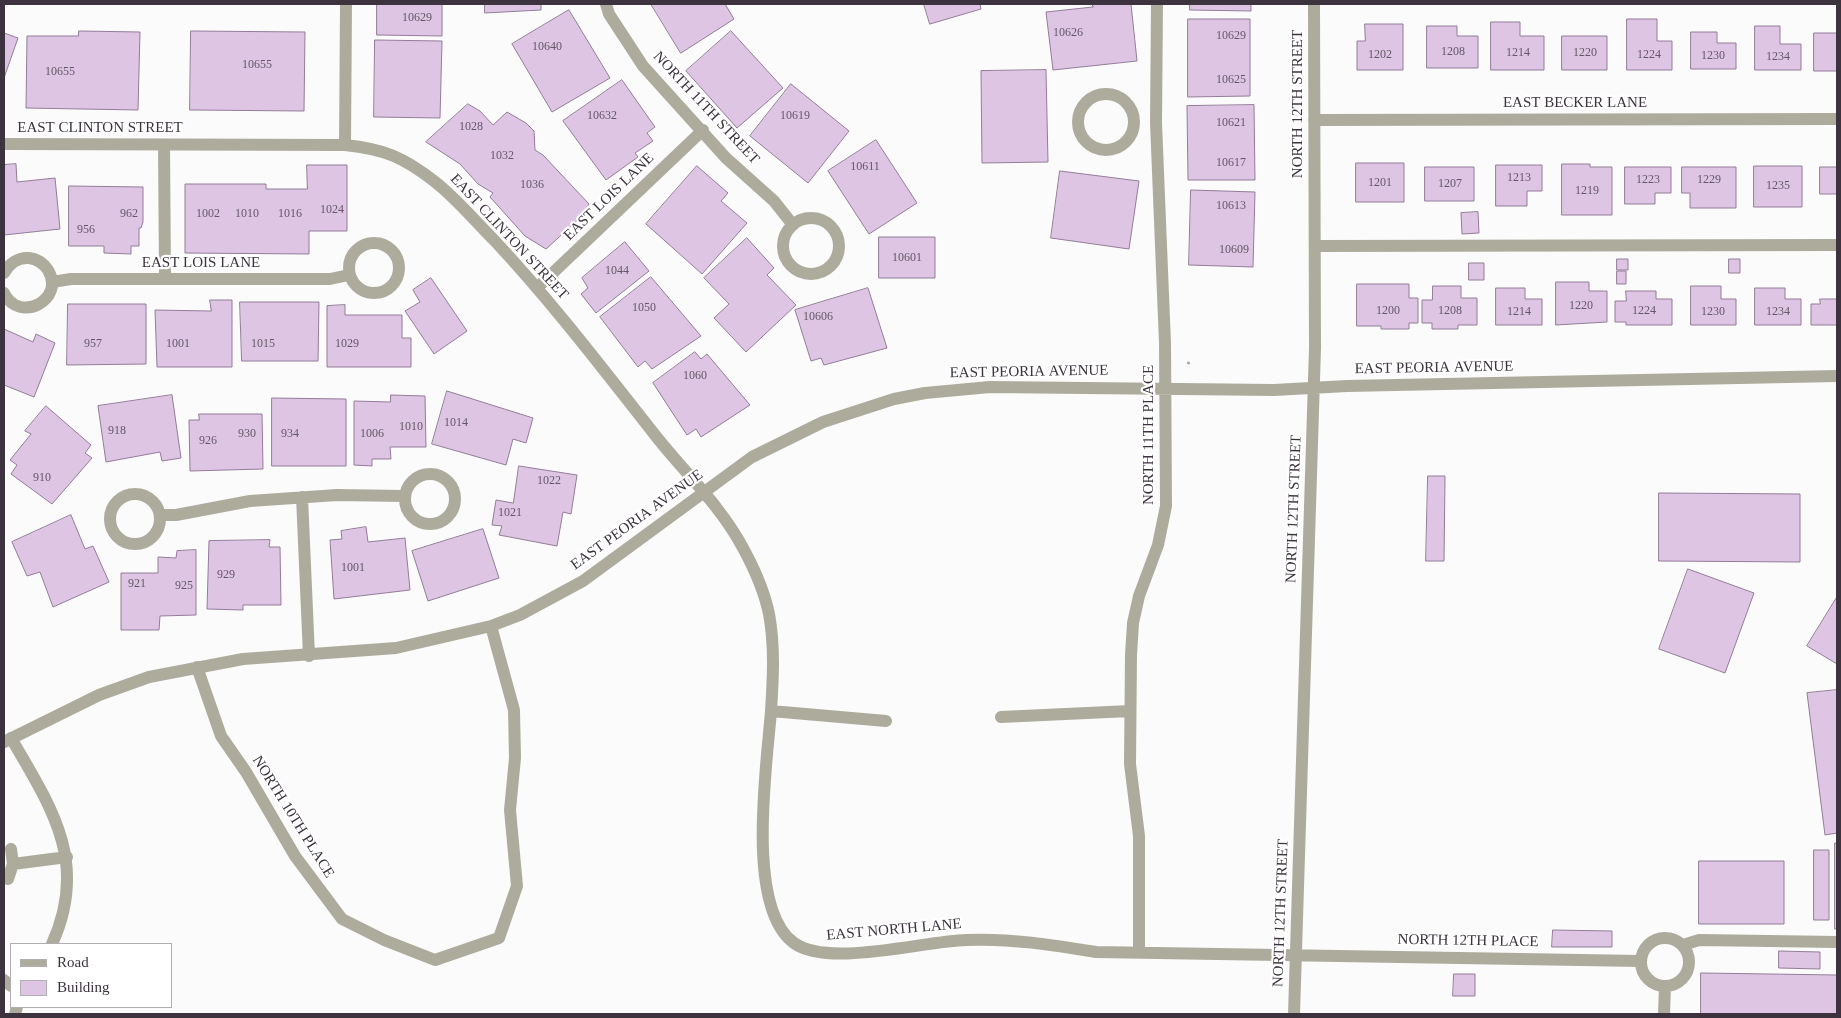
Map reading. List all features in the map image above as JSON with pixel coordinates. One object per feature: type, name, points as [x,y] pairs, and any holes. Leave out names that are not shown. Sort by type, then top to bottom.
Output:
[{"type":"street","points":[[345,145],[346,4]]},
{"type":"street","name":"NORTH 11TH STREET","points":[[606,4],[609,14],[643,66],[703,130],[726,158],[774,201],[792,225]]},
{"type":"street","name":"NORTH 11TH PLACE","points":[[1139,952],[1139,836],[1130,764],[1133,623],[1139,596],[1158,545],[1166,506],[1166,389],[1156,123],[1157,4]]},
{"type":"street","name":"NORTH 12TH STREET","points":[[1294,1014],[1314,387],[1314,4]]},
{"type":"street","points":[[1104,94],[1113,94],[1128,105],[1134,123],[1128,139],[1112,149],[1104,150],[1095,147],[1082,135],[1078,118],[1087,101],[1104,94]]},
{"type":"street","name":"EAST BECKER LANE","points":[[1314,120],[1837,119]]},
{"type":"street","points":[[1134,123],[1156,123]]},
{"type":"street","name":"EAST LOIS LANE","points":[[538,287],[703,130]]},
{"type":"street","name":"EAST CLINTON STREET","points":[[4,144],[345,145],[389,153],[434,181],[454,198],[538,287],[703,493]]},
{"type":"street","points":[[164,145],[165,279]]},
{"type":"street","points":[[809,218],[826,222],[832,228],[839,244],[838,253],[829,268],[821,272],[804,273],[790,264],[783,248],[784,240],[792,225],[809,218]]},
{"type":"street","points":[[370,243],[386,246],[398,258],[398,275],[389,288],[382,292],[366,292],[353,282],[349,275],[350,258],[355,251],[370,243]]},
{"type":"street","points":[[1315,246],[1837,245]]},
{"type":"street","points":[[4,273],[14,262],[30,258],[46,266],[52,282],[48,297],[35,307],[19,308],[12,304],[4,293]]},
{"type":"street","name":"EAST LOIS LANE","points":[[52,282],[71,279],[330,279],[349,275]]},
{"type":"street","name":"EAST PEORIA AVENUE","points":[[7,740],[76,705],[140,680],[196,667],[243,659],[309,656],[396,648],[491,626],[520,615],[583,581],[752,456],[791,436],[857,410],[894,399],[925,393],[990,387],[1098,386],[1274,390],[1314,387],[1837,376]]},
{"type":"street","points":[[428,474],[436,475],[450,484],[455,501],[449,516],[443,521],[427,524],[413,518],[405,504],[404,496],[412,481],[428,474]]},
{"type":"street","points":[[136,493],[152,500],[160,515],[160,523],[152,537],[138,544],[130,544],[116,536],[109,521],[114,505],[127,494],[136,493]]},
{"type":"street","name":"EAST NORTH LANE","points":[[703,493],[726,520],[743,548],[763,589],[773,645],[763,834],[764,874],[769,902],[779,926],[794,944],[826,954],[965,940],[1040,942],[1096,952],[1295,955]]},
{"type":"street","points":[[160,515],[176,516],[250,501],[337,494],[404,496]]},
{"type":"street","points":[[302,497],[309,656]]},
{"type":"street","name":"NORTH 10TH PLACE","points":[[196,667],[221,736],[246,772],[295,856],[342,919],[384,940],[435,960],[499,938],[517,886],[510,810],[515,758],[514,710],[491,626]]},
{"type":"street","points":[[771,711],[886,721]]},
{"type":"street","points":[[1001,717],[1130,711]]},
{"type":"street","points":[[7,740],[49,810],[67,857],[69,879],[66,904],[60,926],[52,943]]},
{"type":"street","points":[[8,879],[13,864],[11,849]]},
{"type":"street","points":[[13,864],[67,857]]},
{"type":"street","points":[[1660,938],[1676,940],[1683,945],[1690,960],[1686,975],[1673,984],[1665,986],[1651,980],[1646,975],[1641,961],[1647,946],[1660,938]]},
{"type":"street","points":[[1683,945],[1699,940],[1837,942]]},
{"type":"street","name":"NORTH 12TH PLACE","points":[[1295,955],[1641,961]]},
{"type":"street","points":[[1664,1014],[1665,986]]},
{"type":"building","points":[[377,4],[442,4],[442,36],[377,35]]},
{"type":"building","points":[[485,4],[541,4],[541,10],[485,13]]},
{"type":"building","points":[[651,4],[725,4],[734,19],[681,53]]},
{"type":"building","points":[[924,4],[980,4],[981,9],[930,24]]},
{"type":"building","points":[[1092,4],[1131,4],[1137,61],[1053,70],[1046,12],[1093,7]]},
{"type":"building","points":[[1190,4],[1251,4],[1251,11],[1190,10]]},
{"type":"building","points":[[569,10],[610,78],[552,112],[512,44]]},
{"type":"building","points":[[1188,19],[1250,19],[1250,96],[1188,97]]},
{"type":"building","points":[[1627,19],[1657,19],[1657,41],[1672,41],[1672,70],[1627,70]]},
{"type":"building","points":[[1491,22],[1520,22],[1520,36],[1544,36],[1544,70],[1491,70]]},
{"type":"building","points":[[1365,24],[1403,24],[1403,70],[1357,70],[1357,41],[1365,41]]},
{"type":"building","points":[[1427,26],[1457,26],[1457,36],[1478,36],[1478,68],[1427,68]]},
{"type":"building","points":[[1755,26],[1780,26],[1780,44],[1801,44],[1801,70],[1755,70]]},
{"type":"building","points":[[79,31],[140,32],[138,110],[26,108],[27,36],[78,36]]},
{"type":"building","points":[[191,31],[305,32],[304,111],[190,110]]},
{"type":"building","points":[[731,31],[783,88],[737,128],[686,71]]},
{"type":"building","points":[[1691,32],[1717,32],[1717,43],[1736,43],[1736,69],[1691,69]]},
{"type":"building","points":[[4,33],[18,38],[4,78]]},
{"type":"building","points":[[1814,33],[1837,33],[1837,71],[1814,71]]},
{"type":"building","points":[[1562,36],[1607,36],[1607,70],[1562,70]]},
{"type":"building","points":[[375,40],[442,41],[440,118],[374,117]]},
{"type":"building","points":[[1046,70],[1048,162],[982,163],[981,71]]},
{"type":"building","points":[[622,80],[655,127],[647,133],[653,141],[635,153],[638,157],[606,180],[563,121]]},
{"type":"building","points":[[791,84],[849,131],[808,183],[750,136]]},
{"type":"building","points":[[468,104],[480,111],[493,125],[507,112],[526,123],[534,131],[535,150],[543,155],[589,204],[579,219],[546,249],[525,236],[490,197],[493,193],[478,184],[460,164],[426,142]]},
{"type":"building","points":[[1254,105],[1255,180],[1188,180],[1187,106]]},
{"type":"building","points":[[876,140],[917,203],[869,234],[828,171]]},
{"type":"building","points":[[1356,163],[1404,163],[1404,202],[1356,202]]},
{"type":"building","points":[[16,164],[17,182],[55,178],[60,229],[4,235],[4,165]]},
{"type":"building","points":[[1562,164],[1590,164],[1590,167],[1612,167],[1612,215],[1562,215]]},
{"type":"building","points":[[307,165],[347,165],[347,231],[309,231],[309,254],[185,253],[185,184],[266,184],[266,189],[307,189]]},
{"type":"building","points":[[1496,165],[1542,165],[1542,191],[1527,191],[1527,206],[1496,206]]},
{"type":"building","points":[[697,166],[728,193],[721,201],[747,223],[702,274],[646,224]]},
{"type":"building","points":[[1754,166],[1802,166],[1802,207],[1754,207]]},
{"type":"building","points":[[1425,167],[1474,167],[1474,201],[1425,201]]},
{"type":"building","points":[[1625,167],[1671,167],[1671,193],[1655,193],[1655,204],[1625,204]]},
{"type":"building","points":[[1682,167],[1736,167],[1736,208],[1690,208],[1690,193],[1682,193]]},
{"type":"building","points":[[1820,167],[1837,167],[1837,194],[1820,194]]},
{"type":"building","points":[[1060,171],[1139,181],[1129,249],[1051,238]]},
{"type":"building","points":[[69,186],[143,187],[143,222],[141,228],[139,228],[139,246],[131,246],[131,254],[104,253],[104,246],[69,246]]},
{"type":"building","points":[[1191,190],[1255,192],[1253,267],[1189,265]]},
{"type":"building","points":[[1478,212],[1479,233],[1462,234],[1461,213]]},
{"type":"building","points":[[879,237],[935,237],[935,278],[879,278]]},
{"type":"building","points":[[747,238],[774,268],[767,275],[796,305],[746,352],[714,318],[729,304],[704,278]]},
{"type":"building","points":[[625,242],[649,271],[596,313],[581,294],[588,288],[582,278]]},
{"type":"building","points":[[1617,259],[1628,259],[1628,270],[1617,270]]},
{"type":"building","points":[[1729,259],[1740,259],[1740,273],[1729,273]]},
{"type":"building","points":[[1469,263],[1484,263],[1484,280],[1469,280]]},
{"type":"building","points":[[1617,271],[1626,271],[1626,284],[1617,284]]},
{"type":"building","points":[[651,277],[701,336],[652,369],[645,361],[638,367],[600,317]]},
{"type":"building","points":[[431,278],[467,331],[434,354],[405,311],[420,302],[413,290]]},
{"type":"building","points":[[1556,282],[1589,282],[1589,291],[1607,291],[1607,322],[1556,325]]},
{"type":"building","points":[[1357,284],[1409,284],[1409,298],[1418,298],[1418,323],[1409,323],[1409,329],[1381,329],[1381,326],[1357,326]]},
{"type":"building","points":[[1433,286],[1461,286],[1461,298],[1477,298],[1477,325],[1458,325],[1458,329],[1432,329],[1432,323],[1422,323],[1422,300],[1432,300]]},
{"type":"building","points":[[1691,286],[1721,286],[1721,299],[1736,299],[1736,325],[1691,325]]},
{"type":"building","points":[[868,288],[887,348],[824,365],[821,358],[811,361],[795,310]]},
{"type":"building","points":[[1496,288],[1525,288],[1525,299],[1542,299],[1542,325],[1496,325]]},
{"type":"building","points":[[1755,288],[1785,288],[1785,299],[1801,299],[1801,325],[1755,325]]},
{"type":"building","points":[[1626,291],[1656,291],[1656,299],[1672,299],[1672,325],[1626,325],[1626,322],[1615,322],[1615,301],[1626,301]]},
{"type":"building","points":[[1820,299],[1837,299],[1837,325],[1811,325],[1811,304],[1820,304]]},
{"type":"building","points":[[210,300],[232,300],[232,367],[157,367],[155,310],[211,311]]},
{"type":"building","points":[[240,302],[319,302],[318,361],[242,361]]},
{"type":"building","points":[[68,304],[146,304],[146,364],[67,365]]},
{"type":"building","points":[[345,305],[345,315],[402,315],[402,338],[411,338],[411,367],[327,367],[327,306]]},
{"type":"building","points":[[4,329],[33,342],[36,334],[55,343],[34,397],[4,385]]},
{"type":"building","points":[[695,352],[701,359],[707,354],[750,405],[701,437],[696,429],[687,435],[653,383]]},
{"type":"building","points":[[447,391],[533,418],[526,443],[513,439],[506,465],[432,444]]},
{"type":"building","points":[[172,395],[181,458],[162,461],[160,452],[106,462],[98,406]]},
{"type":"building","points":[[391,395],[425,396],[426,447],[390,447],[391,459],[372,459],[372,466],[354,465],[354,401],[390,402]]},
{"type":"building","points":[[272,398],[346,399],[346,466],[272,466]]},
{"type":"building","points":[[46,406],[91,445],[85,453],[92,458],[52,504],[11,474],[17,465],[10,460],[31,434],[25,431]]},
{"type":"building","points":[[199,414],[262,414],[263,469],[190,471],[189,420],[199,420]]},
{"type":"building","points":[[519,466],[577,475],[571,514],[563,512],[557,546],[499,535],[502,526],[492,525],[496,500],[513,503]]},
{"type":"building","points":[[1428,476],[1445,476],[1444,561],[1426,561]]},
{"type":"building","points":[[1659,493],[1800,494],[1800,562],[1659,561]]},
{"type":"building","points":[[71,515],[85,549],[93,546],[109,582],[53,607],[40,572],[27,576],[12,542]]},
{"type":"building","points":[[366,527],[368,542],[405,538],[410,590],[334,599],[330,540],[342,539],[341,531]]},
{"type":"building","points":[[483,529],[499,578],[428,601],[412,551]]},
{"type":"building","points":[[270,540],[269,547],[280,547],[281,605],[243,605],[243,610],[207,609],[209,541]]},
{"type":"building","points":[[196,550],[196,615],[160,616],[159,630],[121,630],[121,573],[158,573],[158,557],[176,558],[177,551]]},
{"type":"building","points":[[1688,569],[1754,593],[1725,673],[1659,649]]},
{"type":"building","points":[[1837,597],[1837,664],[1807,646]]},
{"type":"building","points":[[1837,690],[1837,833],[1825,835],[1807,693]]},
{"type":"building","points":[[1835,843],[1837,843],[1837,929],[1835,929]]},
{"type":"building","points":[[1814,850],[1829,850],[1829,920],[1814,920]]},
{"type":"building","points":[[1699,861],[1784,861],[1784,924],[1699,924]]},
{"type":"building","points":[[1553,930],[1612,931],[1612,947],[1552,947]]},
{"type":"building","points":[[1779,951],[1820,952],[1820,969],[1779,968]]},
{"type":"building","points":[[1701,973],[1837,975],[1837,1014],[1701,1014]]},
{"type":"building","points":[[1454,974],[1475,974],[1475,996],[1453,996]]}]
